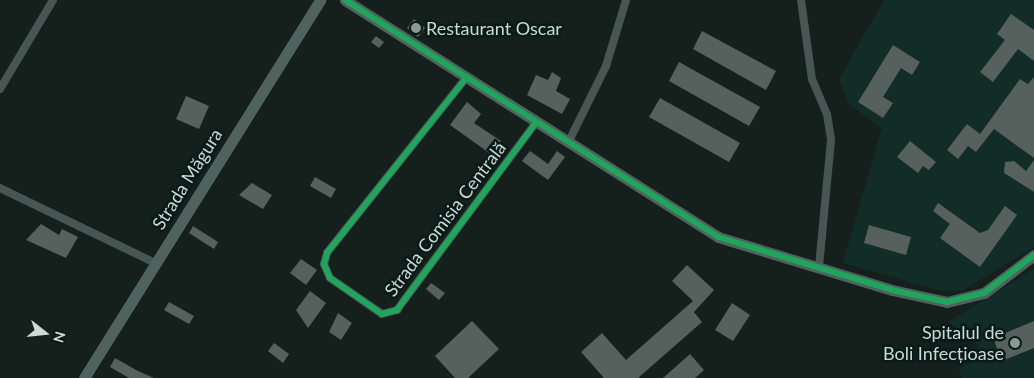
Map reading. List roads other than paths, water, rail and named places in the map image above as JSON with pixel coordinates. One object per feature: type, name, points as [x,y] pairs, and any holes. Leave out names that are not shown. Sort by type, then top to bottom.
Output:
[{"type":"street","points":[[0,89],[53,0]]},
{"type":"street","name":"Strada Măgura","points":[[86,377],[320,0]]},
{"type":"street","points":[[345,0],[535,124],[568,143],[708,233],[819,268],[930,299],[960,301],[984,293],[1034,254]]},
{"type":"street","points":[[568,143],[606,66],[626,0]]},
{"type":"street","points":[[800,0],[812,79],[827,114],[831,140],[819,268]]},
{"type":"street","name":"Strada Comisia Centrală","points":[[466,78],[326,254],[324,264],[330,278],[382,314],[397,310],[406,299],[535,124]]},
{"type":"street","points":[[0,188],[155,263]]},
{"type":"place","name":"Restaurant Oscar","points":[[416,28]]},
{"type":"place","name":"Spitalul de Boli Infecțioase","points":[[1015,343]]}]
